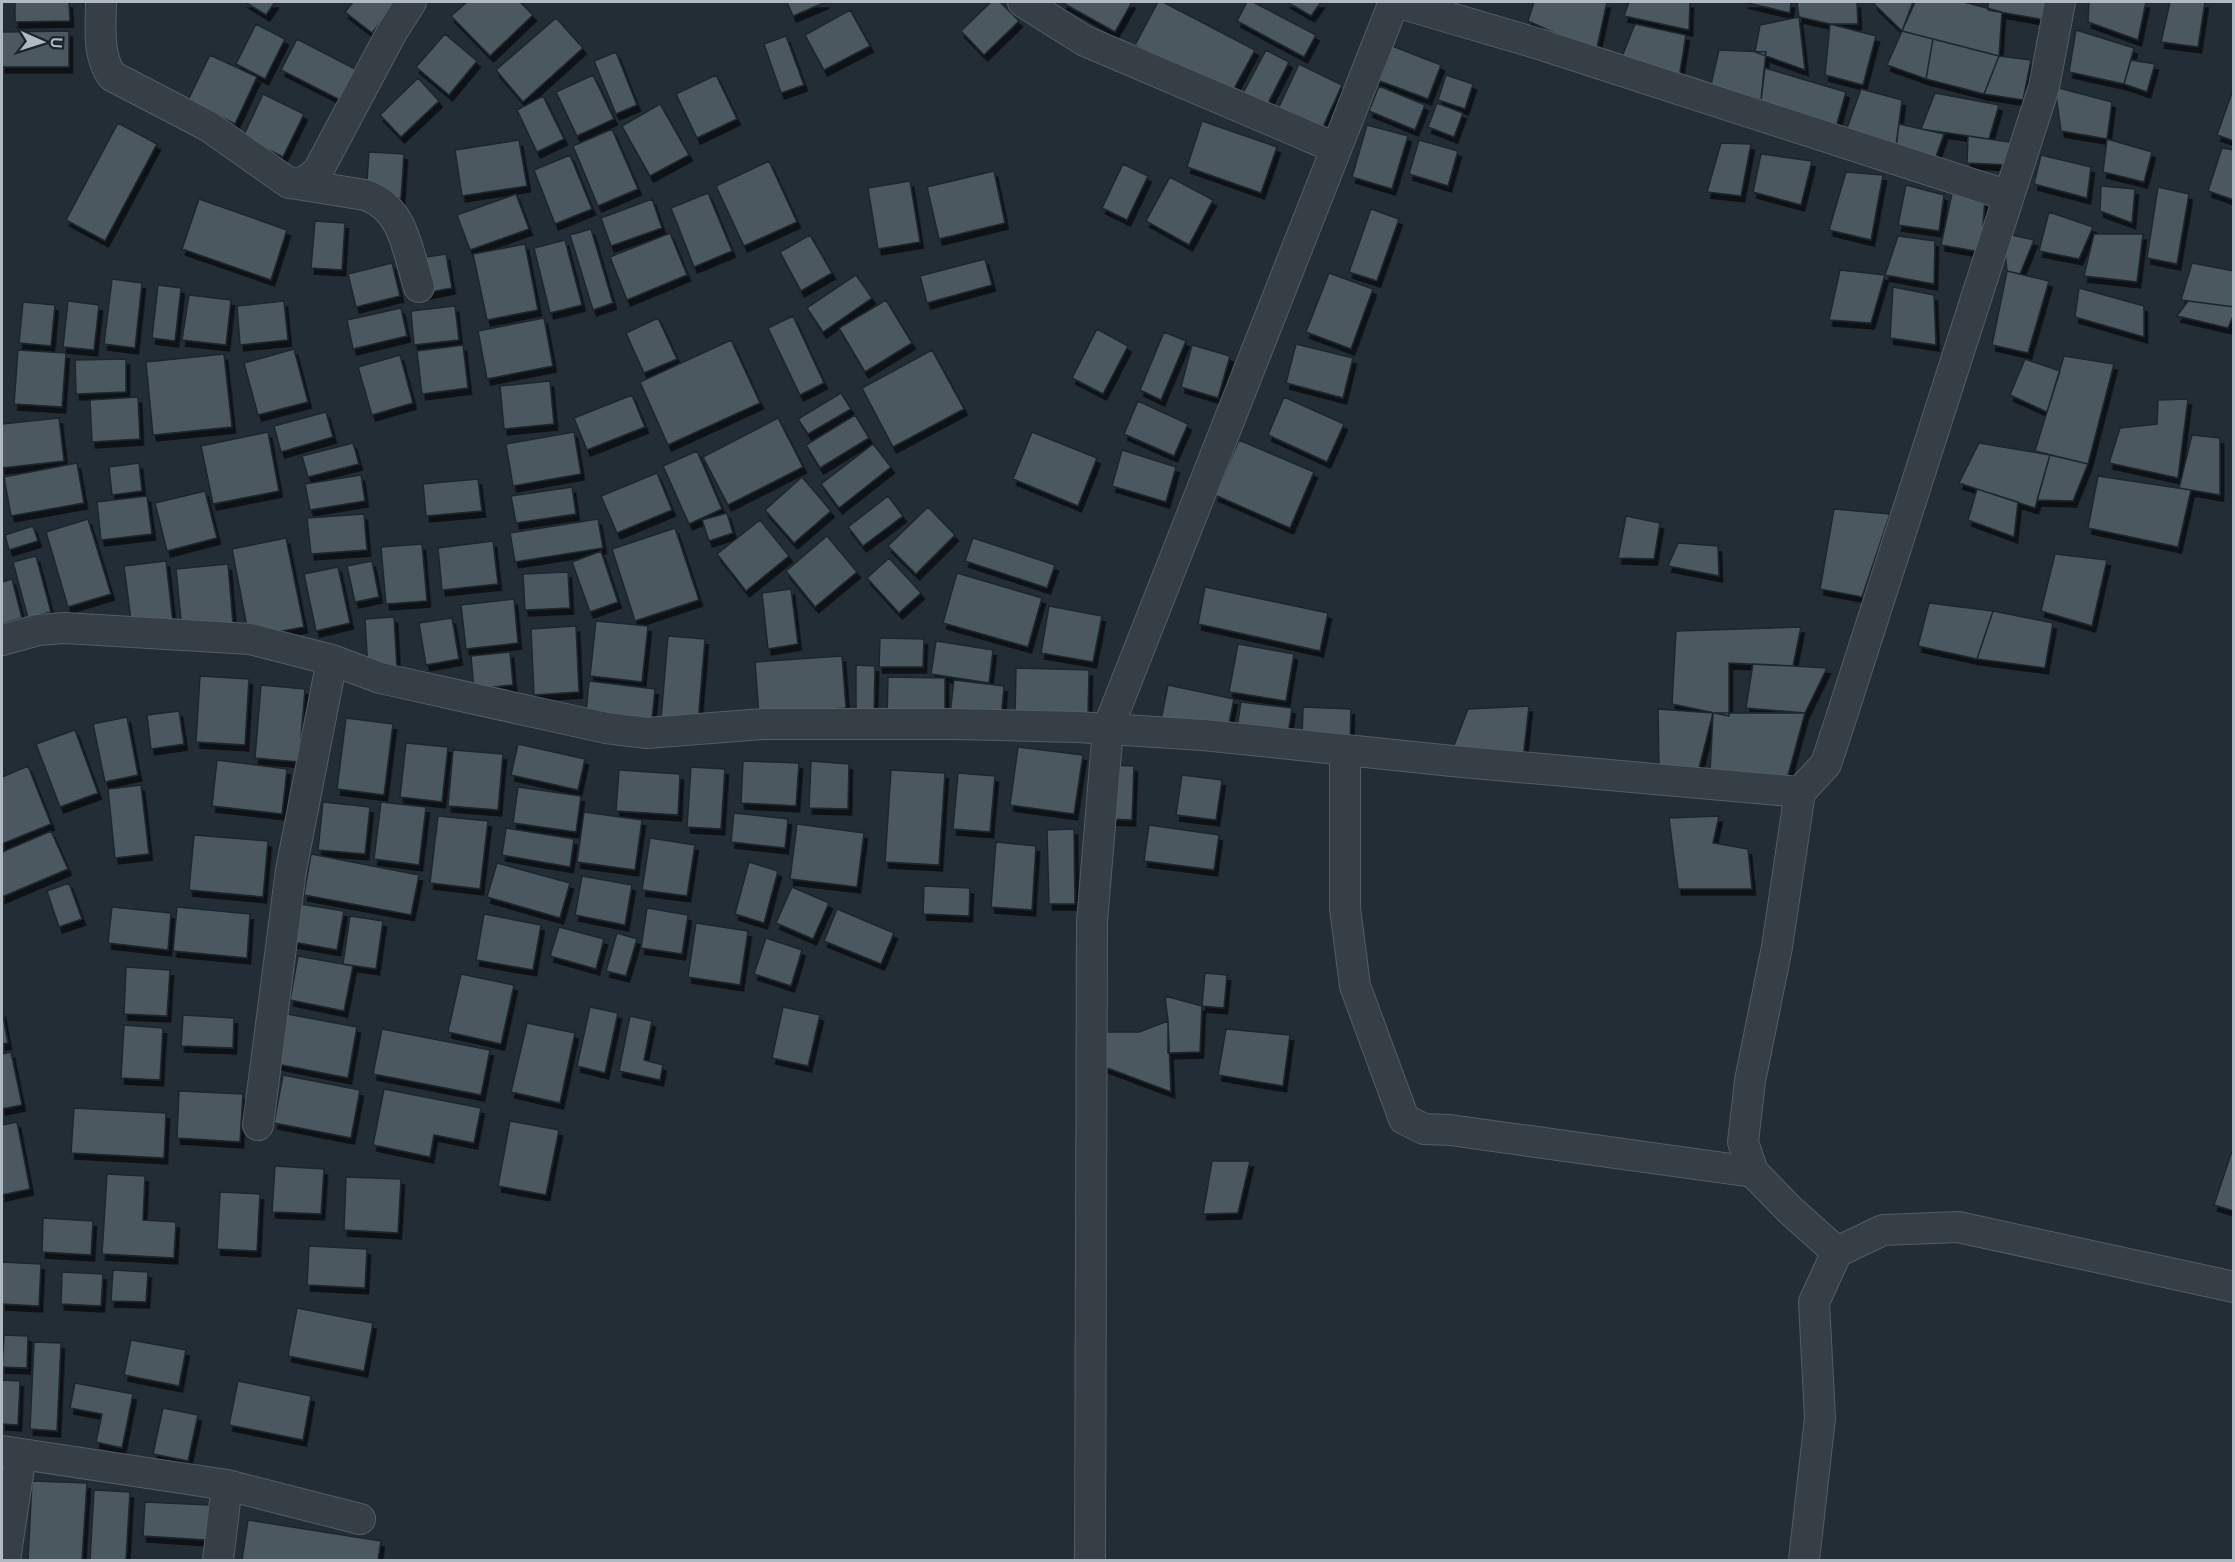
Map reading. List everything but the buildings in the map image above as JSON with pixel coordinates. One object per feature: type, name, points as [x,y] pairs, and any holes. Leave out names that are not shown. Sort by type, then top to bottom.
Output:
[{"type":"street","points":[[100,2],[102,50],[105,66],[112,76],[188,115],[289,183],[365,195],[387,206],[400,226],[419,287]]},
{"type":"street","points":[[297,184],[310,179],[318,171],[392,32],[411,2]]},
{"type":"street","points":[[1023,2],[1085,41],[1336,148]]},
{"type":"street","points":[[1090,1560],[1092,922],[1108,728],[1395,2],[1539,44],[2008,196]]},
{"type":"street","points":[[1837,1252],[1790,1210],[1753,1172],[1743,1142],[1750,1081],[1777,947],[1800,792],[1826,764],[2044,87],[2060,2]]},
{"type":"street","points":[[2,640],[39,630],[65,628],[250,639],[332,660],[380,678],[606,728],[647,733],[776,724],[953,724],[1108,728],[1800,792]]},
{"type":"street","points":[[258,1125],[291,870],[332,660]]},
{"type":"street","points":[[1345,750],[1345,908],[1355,986],[1404,1119],[1424,1129],[1450,1130],[1753,1172]]},
{"type":"street","points":[[1804,1560],[1820,1418],[1814,1302],[1837,1252],[1883,1230],[1958,1227],[2234,1287]]},
{"type":"street","points":[[5,1560],[11,1453],[227,1485],[360,1520]]},
{"type":"street","points":[[218,1560],[227,1485]]}]
